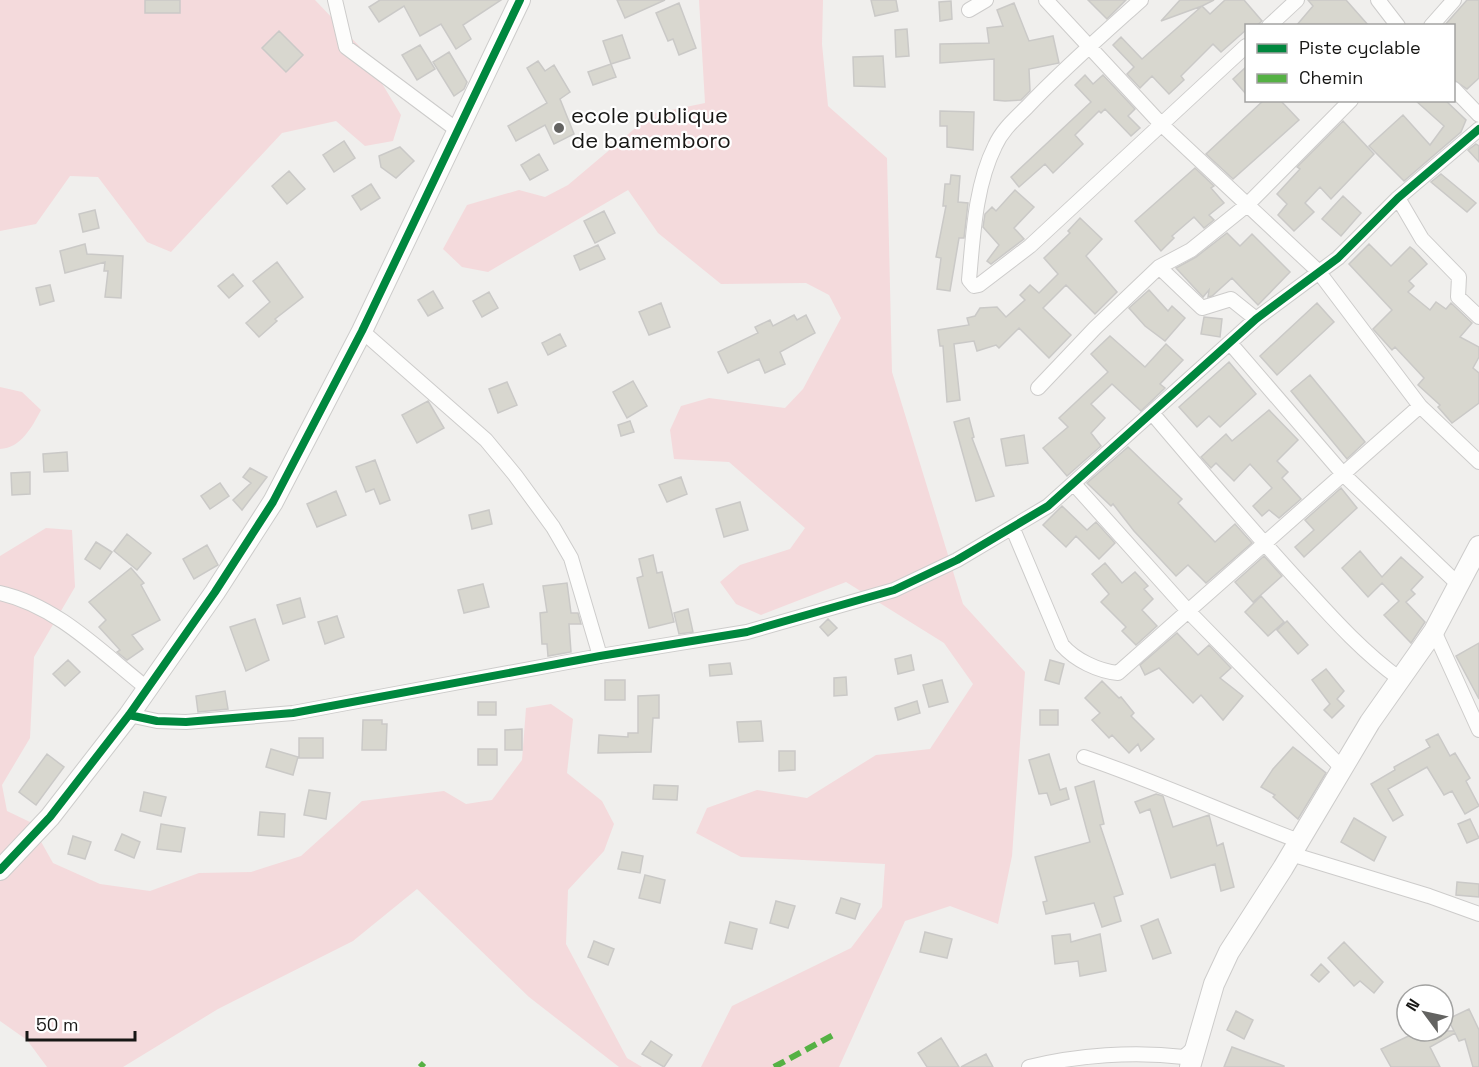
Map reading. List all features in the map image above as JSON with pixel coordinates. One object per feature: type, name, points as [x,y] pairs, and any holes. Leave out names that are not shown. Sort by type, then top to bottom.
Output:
[{"type":"street","points":[[334,0],[346,47],[457,130]]},
{"type":"street","points":[[0,870],[50,818],[129,715],[241,554],[273,502],[362,331],[520,0]]},
{"type":"street","points":[[969,10],[986,0]]},
{"type":"street","points":[[1046,0],[1161,124],[1318,271],[1420,406],[1479,462]]},
{"type":"street","points":[[1141,0],[1089,46],[1008,126],[994,146],[977,208],[971,284],[980,285],[1030,246],[1245,47]]},
{"type":"street","points":[[1271,24],[1297,0]]},
{"type":"street","points":[[1378,0],[1396,24]]},
{"type":"street","points":[[1433,24],[1454,0]]},
{"type":"street","points":[[1455,90],[1479,116]]},
{"type":"street","points":[[1038,388],[1095,327],[1159,267],[1191,250],[1247,205],[1350,102]]},
{"type":"street","points":[[129,715],[170,722],[276,715],[600,656],[747,632],[864,600],[927,576],[1012,529],[1074,484],[1256,319],[1338,258],[1398,198],[1479,129]]},
{"type":"street","points":[[1398,198],[1422,239],[1459,277],[1458,297],[1479,317]]},
{"type":"street","points":[[1159,267],[1198,306],[1207,308],[1231,299],[1256,319]]},
{"type":"street","points":[[362,331],[486,440],[520,482],[571,558],[600,656]]},
{"type":"street","points":[[1230,343],[1343,474],[1460,586]]},
{"type":"street","points":[[1012,529],[1062,645],[1078,658],[1109,672],[1118,673],[1420,406]]},
{"type":"street","points":[[1152,413],[1264,544],[1364,651],[1400,679]]},
{"type":"street","points":[[1074,484],[1189,612],[1342,768]]},
{"type":"street","points":[[1190,1067],[1221,968],[1238,937],[1295,848],[1342,768],[1434,631],[1460,586],[1479,546]]},
{"type":"street","points":[[0,593],[28,601],[56,616],[148,689]]},
{"type":"street","points":[[1434,631],[1479,730]]},
{"type":"street","points":[[1084,757],[1126,771],[1295,848],[1479,914]]},
{"type":"street","points":[[1029,1067],[1092,1057],[1144,1054],[1184,1057],[1195,1047]]},
{"type":"shaded area","points":[[0,0],[315,0],[360,47],[401,115],[393,141],[365,146],[336,121],[282,133],[171,252],[147,242],[98,177],[70,176],[36,224],[0,231]]},
{"type":"shaded area","points":[[699,0],[823,0],[822,44],[828,106],[887,158],[892,372],[963,604],[1025,672],[1012,856],[998,924],[950,906],[905,921],[839,1067],[701,1067],[732,1006],[851,948],[882,907],[885,864],[741,857],[696,833],[707,808],[757,790],[807,798],[876,755],[930,749],[973,684],[944,643],[846,582],[761,615],[736,604],[720,582],[740,565],[790,549],[805,528],[729,462],[674,459],[670,430],[681,406],[709,398],[785,408],[803,389],[841,318],[829,295],[806,283],[721,284],[658,233],[628,190],[488,272],[462,267],[443,249],[467,205],[519,190],[545,197],[568,185],[652,114],[705,103]]},
{"type":"shaded area","points":[[0,387],[22,392],[41,410],[30,430],[20,441],[0,449]]},
{"type":"shaded area","points":[[46,528],[72,530],[75,587],[34,657],[30,738],[2,785],[7,811],[30,822],[53,863],[100,884],[150,891],[199,873],[251,872],[301,856],[362,801],[444,791],[466,804],[492,800],[522,760],[526,708],[551,704],[573,719],[567,773],[602,801],[614,824],[604,851],[568,890],[566,944],[627,1058],[642,1067],[619,1067],[529,997],[417,889],[353,941],[218,1009],[123,1067],[47,1067],[27,1040],[0,1021],[0,556]]},
{"type":"building","points":[[145,0],[180,0],[180,13],[145,13]]},
{"type":"building","points":[[380,0],[501,0],[463,25],[471,39],[456,49],[441,24],[420,36],[404,6],[379,22],[369,7]]},
{"type":"building","points":[[617,0],[665,0],[625,18]]},
{"type":"building","points":[[871,0],[896,0],[898,11],[875,16]]},
{"type":"building","points":[[1088,0],[1126,0],[1107,19]]},
{"type":"building","points":[[1180,0],[1214,0],[1161,21]]},
{"type":"building","points":[[1225,0],[1244,0],[1262,21],[1258,24],[1245,24],[1245,31],[1221,52],[1213,44],[1181,76],[1184,80],[1169,94],[1152,76],[1140,88],[1127,74],[1134,67],[1113,45],[1121,37],[1142,59],[1202,6],[1210,14]]},
{"type":"building","points":[[1308,0],[1346,0],[1367,24],[1298,24],[1313,6]]},
{"type":"building","points":[[1467,0],[1479,0],[1479,78],[1467,89],[1455,81],[1455,24],[1446,24]]},
{"type":"building","points":[[951,1],[952,19],[940,21],[939,2]]},
{"type":"building","points":[[679,3],[696,48],[679,55],[673,39],[668,41],[656,13]]},
{"type":"building","points":[[1014,3],[1029,41],[1053,36],[1059,63],[1029,69],[1030,91],[1021,100],[994,100],[994,59],[940,63],[940,44],[989,43],[987,28],[1003,26],[997,10]]},
{"type":"building","points":[[907,29],[909,56],[896,57],[895,30]]},
{"type":"building","points":[[279,31],[303,55],[286,72],[262,48]]},
{"type":"building","points":[[622,35],[630,58],[611,64],[603,41]]},
{"type":"building","points":[[420,45],[435,69],[417,80],[402,55]]},
{"type":"building","points":[[449,52],[467,82],[464,89],[454,96],[433,62]]},
{"type":"building","points":[[883,56],[885,87],[854,86],[853,57]]},
{"type":"building","points":[[538,61],[545,71],[554,65],[570,92],[560,99],[574,134],[554,144],[545,125],[516,141],[508,126],[547,103],[527,68]]},
{"type":"building","points":[[611,64],[616,77],[593,85],[588,72]]},
{"type":"building","points":[[1245,68],[1245,93],[1233,79]]},
{"type":"building","points":[[1085,75],[1093,84],[1103,75],[1135,109],[1128,116],[1140,128],[1131,136],[1105,109],[1101,113],[1099,111],[1075,135],[1083,144],[1053,173],[1045,164],[1019,187],[1011,177],[1091,102],[1075,85]]},
{"type":"building","points":[[1262,102],[1282,102],[1299,120],[1233,179],[1206,154]]},
{"type":"building","points":[[1417,102],[1447,102],[1466,120],[1461,132],[1404,181],[1369,146],[1403,115],[1430,145],[1444,126]]},
{"type":"building","points":[[940,111],[974,112],[973,150],[947,147],[947,126],[940,126]]},
{"type":"building","points":[[1343,121],[1374,154],[1331,199],[1320,187],[1305,203],[1314,212],[1294,231],[1278,215],[1287,204],[1277,194],[1300,169],[1297,167]]},
{"type":"building","points":[[344,141],[355,158],[334,172],[323,155]]},
{"type":"building","points":[[1476,144],[1479,146],[1479,162],[1468,150]]},
{"type":"building","points":[[400,147],[414,161],[396,178],[381,167],[379,156]]},
{"type":"building","name":"ecole publique de bamemboro","points":[[539,154],[548,170],[530,180],[521,165]]},
{"type":"building","points":[[1195,168],[1214,186],[1211,188],[1224,203],[1209,215],[1214,220],[1204,228],[1194,217],[1172,236],[1174,238],[1161,251],[1135,221]]},
{"type":"building","points":[[289,171],[305,189],[287,204],[272,186]]},
{"type":"building","points":[[1441,174],[1476,203],[1467,212],[1431,182]]},
{"type":"building","points":[[951,175],[960,176],[958,202],[968,203],[964,238],[959,238],[950,291],[937,289],[941,258],[936,257],[946,206],[943,206],[945,184],[950,184]]},
{"type":"building","points":[[371,184],[380,198],[361,210],[352,196]]},
{"type":"building","points":[[1015,190],[1034,207],[1014,228],[1024,239],[991,264],[987,261],[999,245],[983,227],[985,214],[992,207],[996,211]]},
{"type":"building","points":[[1343,196],[1361,213],[1341,236],[1322,219]]},
{"type":"building","points":[[95,210],[99,228],[83,232],[79,214]]},
{"type":"building","points":[[604,211],[615,233],[595,243],[584,221]]},
{"type":"building","points":[[1080,218],[1102,239],[1086,256],[1117,292],[1095,314],[1066,285],[1043,308],[1071,335],[1049,358],[1019,328],[999,348],[996,345],[977,351],[974,341],[954,344],[960,400],[947,402],[943,346],[940,346],[938,330],[969,325],[967,318],[975,316],[980,308],[997,307],[1006,317],[1025,300],[1020,295],[1030,285],[1039,293],[1058,274],[1044,258],[1070,233],[1068,231]]},
{"type":"building","points":[[1227,233],[1240,246],[1252,234],[1290,272],[1258,305],[1232,278],[1212,296],[1208,297],[1209,290],[1203,297],[1176,268],[1196,257]]},
{"type":"building","points":[[85,244],[87,254],[123,256],[121,298],[105,297],[108,271],[104,271],[105,262],[65,273],[60,251]]},
{"type":"building","points":[[1369,244],[1391,266],[1410,247],[1414,250],[1427,264],[1409,281],[1414,286],[1408,292],[1430,310],[1436,302],[1446,309],[1451,303],[1472,323],[1460,337],[1479,347],[1479,357],[1473,368],[1479,373],[1479,403],[1452,423],[1438,407],[1440,405],[1418,385],[1424,378],[1395,347],[1392,350],[1373,329],[1392,310],[1349,264]]},
{"type":"building","points":[[598,245],[605,259],[580,270],[574,256]]},
{"type":"building","points":[[277,262],[303,297],[275,319],[277,321],[259,337],[246,323],[270,302],[253,281]]},
{"type":"building","points":[[233,274],[243,286],[229,298],[218,286]]},
{"type":"building","points":[[50,285],[54,301],[40,305],[36,288]]},
{"type":"building","points":[[1149,290],[1168,311],[1172,306],[1185,318],[1165,341],[1145,326],[1129,308]]},
{"type":"building","points":[[433,291],[443,308],[428,316],[418,300]]},
{"type":"building","points":[[489,292],[498,308],[482,317],[473,301]]},
{"type":"building","points":[[661,303],[670,327],[649,335],[639,312]]},
{"type":"building","points":[[1317,303],[1334,322],[1277,375],[1260,356]]},
{"type":"building","points":[[794,315],[797,320],[806,315],[815,333],[780,352],[785,364],[765,373],[759,359],[728,373],[718,352],[758,333],[755,327],[770,320],[773,326]]},
{"type":"building","points":[[1204,317],[1222,319],[1220,337],[1201,334]]},
{"type":"building","points":[[560,334],[566,346],[548,355],[542,343]]},
{"type":"building","points":[[1110,336],[1145,367],[1166,344],[1183,360],[1160,384],[1165,388],[1141,411],[1112,384],[1091,404],[1105,418],[1091,433],[1101,446],[1067,476],[1043,448],[1068,427],[1059,418],[1108,372],[1091,354]]},
{"type":"building","points":[[1229,362],[1256,394],[1220,427],[1209,416],[1197,427],[1179,407]]},
{"type":"building","points":[[1310,375],[1365,442],[1347,459],[1291,391]]},
{"type":"building","points":[[633,381],[647,406],[627,418],[613,392]]},
{"type":"building","points":[[507,382],[517,405],[498,413],[489,389]]},
{"type":"building","points":[[428,401],[444,428],[417,443],[402,415]]},
{"type":"building","points":[[1269,410],[1298,440],[1277,461],[1288,472],[1282,478],[1301,499],[1279,518],[1269,510],[1262,516],[1253,506],[1272,488],[1250,464],[1234,481],[1216,463],[1211,468],[1201,457],[1226,434],[1232,441]]},
{"type":"building","points":[[969,418],[974,437],[972,438],[994,496],[976,501],[954,422]]},
{"type":"building","points":[[630,421],[634,432],[621,436],[618,425]]},
{"type":"building","points":[[1024,435],[1028,463],[1006,466],[1001,439]]},
{"type":"building","points":[[1128,447],[1182,499],[1178,503],[1215,542],[1235,524],[1252,543],[1206,583],[1188,565],[1176,576],[1134,531],[1113,504],[1111,506],[1087,483]]},
{"type":"building","points":[[67,452],[68,471],[44,472],[43,454]]},
{"type":"building","points":[[375,460],[390,500],[380,504],[374,489],[366,492],[356,467]]},
{"type":"building","points":[[250,468],[267,477],[242,510],[233,500],[251,483],[243,477]]},
{"type":"building","points":[[30,472],[30,494],[12,495],[11,473]]},
{"type":"building","points":[[681,477],[687,494],[667,502],[659,485]]},
{"type":"building","points":[[220,483],[229,496],[210,509],[201,496]]},
{"type":"building","points":[[1341,488],[1357,508],[1304,557],[1295,547],[1314,530],[1305,520]]},
{"type":"building","points":[[336,491],[346,515],[317,527],[307,504]]},
{"type":"building","points":[[740,502],[748,530],[724,537],[716,509]]},
{"type":"building","points":[[1062,506],[1087,530],[1096,522],[1115,543],[1099,559],[1076,536],[1066,547],[1043,525]]},
{"type":"building","points":[[489,510],[492,524],[472,529],[469,515]]},
{"type":"building","points":[[127,534],[151,553],[137,570],[114,551]]},
{"type":"building","points":[[96,542],[112,552],[100,569],[85,559]]},
{"type":"building","points":[[207,545],[218,565],[194,579],[183,559]]},
{"type":"building","points":[[1360,551],[1382,577],[1401,557],[1423,577],[1411,590],[1415,594],[1406,602],[1425,622],[1411,643],[1384,615],[1399,601],[1382,583],[1368,597],[1342,568]]},
{"type":"building","points":[[653,555],[657,573],[662,572],[674,622],[649,628],[637,578],[643,576],[639,559]]},
{"type":"building","points":[[1264,556],[1282,576],[1253,602],[1235,582]]},
{"type":"building","points":[[1105,563],[1122,583],[1135,572],[1148,586],[1144,589],[1153,599],[1142,610],[1157,626],[1136,645],[1122,631],[1126,627],[1101,602],[1109,594],[1092,574]]},
{"type":"building","points":[[131,568],[144,583],[141,585],[160,620],[132,635],[143,649],[127,660],[117,652],[120,650],[99,627],[106,620],[89,602]]},
{"type":"building","points":[[567,583],[571,613],[578,613],[581,624],[569,624],[571,652],[548,656],[547,644],[542,644],[540,613],[547,612],[543,586]]},
{"type":"building","points":[[483,584],[489,607],[464,613],[458,590]]},
{"type":"building","points":[[1261,596],[1284,622],[1268,636],[1245,612]]},
{"type":"building","points":[[300,598],[305,617],[283,624],[277,605]]},
{"type":"building","points":[[688,609],[693,632],[679,634],[674,613]]},
{"type":"building","points":[[337,616],[344,637],[325,644],[318,622]]},
{"type":"building","points":[[255,619],[269,660],[246,671],[230,627]]},
{"type":"building","points":[[828,619],[837,628],[828,636],[820,627]]},
{"type":"building","points":[[1287,621],[1308,645],[1298,654],[1277,630]]},
{"type":"building","points":[[1177,633],[1198,655],[1209,645],[1231,668],[1220,678],[1243,696],[1223,720],[1201,695],[1193,703],[1159,668],[1145,675],[1140,665]]},
{"type":"building","points":[[1479,643],[1479,699],[1456,656]]},
{"type":"building","points":[[911,655],[914,670],[898,674],[895,659]]},
{"type":"building","points":[[68,660],[80,672],[65,686],[53,674]]},
{"type":"building","points":[[1050,660],[1064,664],[1059,684],[1045,680]]},
{"type":"building","points":[[730,663],[732,674],[710,676],[709,665]]},
{"type":"building","points":[[1326,669],[1344,691],[1337,699],[1344,706],[1332,718],[1324,710],[1330,704],[1312,680]]},
{"type":"building","points":[[846,677],[847,695],[834,696],[834,678]]},
{"type":"building","points":[[605,680],[625,680],[625,700],[605,700]]},
{"type":"building","points":[[942,680],[948,702],[929,707],[923,685]]},
{"type":"building","points":[[1102,681],[1119,698],[1121,697],[1134,713],[1131,716],[1154,739],[1141,751],[1138,744],[1129,753],[1112,735],[1109,738],[1092,720],[1100,713],[1085,698]]},
{"type":"building","points":[[225,691],[228,709],[198,712],[196,696]]},
{"type":"building","points":[[659,695],[659,718],[653,718],[651,752],[598,753],[599,735],[628,737],[628,733],[638,733],[638,696]]},
{"type":"building","points":[[917,701],[920,713],[898,720],[895,708]]},
{"type":"building","points":[[478,702],[496,702],[496,715],[478,715]]},
{"type":"building","points":[[1040,710],[1058,710],[1058,725],[1040,725]]},
{"type":"building","points":[[363,720],[382,720],[382,724],[387,724],[386,750],[362,750]]},
{"type":"building","points":[[761,721],[763,741],[739,742],[737,722]]},
{"type":"building","points":[[522,729],[522,750],[505,750],[505,730]]},
{"type":"building","points":[[1438,734],[1450,756],[1455,753],[1470,778],[1466,781],[1479,806],[1465,814],[1452,791],[1444,795],[1427,767],[1388,789],[1403,815],[1393,821],[1371,784],[1395,770],[1394,767],[1430,747],[1426,740]]},
{"type":"building","points":[[299,738],[323,738],[323,758],[299,758]]},
{"type":"building","points":[[1293,747],[1326,773],[1298,819],[1273,797],[1275,795],[1261,787],[1273,769]]},
{"type":"building","points":[[271,749],[298,757],[293,775],[266,767]]},
{"type":"building","points":[[478,749],[497,749],[497,765],[478,765]]},
{"type":"building","points":[[779,751],[795,751],[795,770],[779,771]]},
{"type":"building","points":[[47,754],[64,767],[36,805],[19,792]]},
{"type":"building","points":[[1049,754],[1060,790],[1066,788],[1069,799],[1051,805],[1047,793],[1039,794],[1029,760]]},
{"type":"building","points":[[1094,781],[1104,824],[1100,825],[1123,894],[1114,897],[1121,921],[1102,927],[1094,903],[1046,914],[1043,902],[1047,901],[1035,857],[1090,842],[1075,787]]},
{"type":"building","points":[[654,785],[678,786],[677,800],[653,799]]},
{"type":"building","points":[[309,790],[330,793],[326,819],[304,815]]},
{"type":"building","points":[[144,792],[166,797],[161,816],[140,811]]},
{"type":"building","points":[[1156,794],[1163,796],[1173,827],[1209,815],[1217,846],[1223,843],[1234,887],[1221,891],[1215,864],[1171,878],[1150,809],[1140,813],[1135,802]]},
{"type":"building","points":[[260,812],[285,814],[284,837],[258,835]]},
{"type":"building","points":[[1354,818],[1386,837],[1374,861],[1341,842]]},
{"type":"building","points":[[1470,819],[1479,838],[1467,843],[1458,824]]},
{"type":"building","points":[[161,824],[185,828],[181,852],[157,849]]},
{"type":"building","points":[[122,834],[140,842],[134,858],[115,850]]},
{"type":"building","points":[[73,836],[91,842],[85,859],[68,854]]},
{"type":"building","points":[[622,852],[643,856],[640,873],[618,869]]},
{"type":"building","points":[[645,875],[665,880],[660,903],[639,898]]},
{"type":"building","points":[[1457,882],[1479,884],[1479,897],[1456,895]]},
{"type":"building","points":[[841,898],[860,904],[855,919],[836,913]]},
{"type":"building","points":[[776,901],[795,906],[788,928],[770,923]]},
{"type":"building","points":[[1158,919],[1171,953],[1153,959],[1141,926]]},
{"type":"building","points":[[730,922],[757,929],[752,949],[725,943]]},
{"type":"building","points":[[925,932],[952,939],[947,958],[920,952]]},
{"type":"building","points":[[1070,934],[1071,942],[1100,934],[1106,971],[1080,976],[1078,961],[1055,964],[1052,936]]},
{"type":"building","points":[[594,941],[614,949],[608,965],[588,957]]},
{"type":"building","points":[[1344,942],[1383,982],[1374,993],[1360,981],[1354,986],[1328,958]]},
{"type":"building","points":[[1321,964],[1329,972],[1319,982],[1311,975]]},
{"type":"building","points":[[1469,1009],[1479,1030],[1479,1067],[1473,1067],[1465,1039],[1459,1041],[1455,1033],[1455,1016]]},
{"type":"building","points":[[1236,1011],[1253,1020],[1244,1039],[1227,1030]]},
{"type":"building","points":[[941,1038],[959,1067],[927,1067],[918,1053]]},
{"type":"building","points":[[651,1041],[672,1055],[664,1067],[642,1054]]},
{"type":"building","points":[[1395,1042],[1437,1043],[1430,1047],[1440,1067],[1391,1067],[1381,1049]]},
{"type":"building","points":[[1232,1047],[1284,1066],[1284,1067],[1224,1067]]},
{"type":"building","points":[[986,1054],[993,1067],[961,1067]]},
{"type":"marked path","points":[[774,1067],[835,1034]]},
{"type":"marked path","points":[[420,1067],[424,1063]]},
{"type":"cycle path","points":[[0,870],[50,817],[129,715],[215,592],[273,502],[362,331],[520,0]]},
{"type":"cycle path","points":[[129,715],[157,721],[186,722],[293,713],[600,656],[747,632],[894,590],[957,560],[1048,506],[1256,319],[1338,258],[1398,198],[1479,129]]},
{"type":"place","name":"ecole publique de bamemboro","points":[[559,128]]}]
